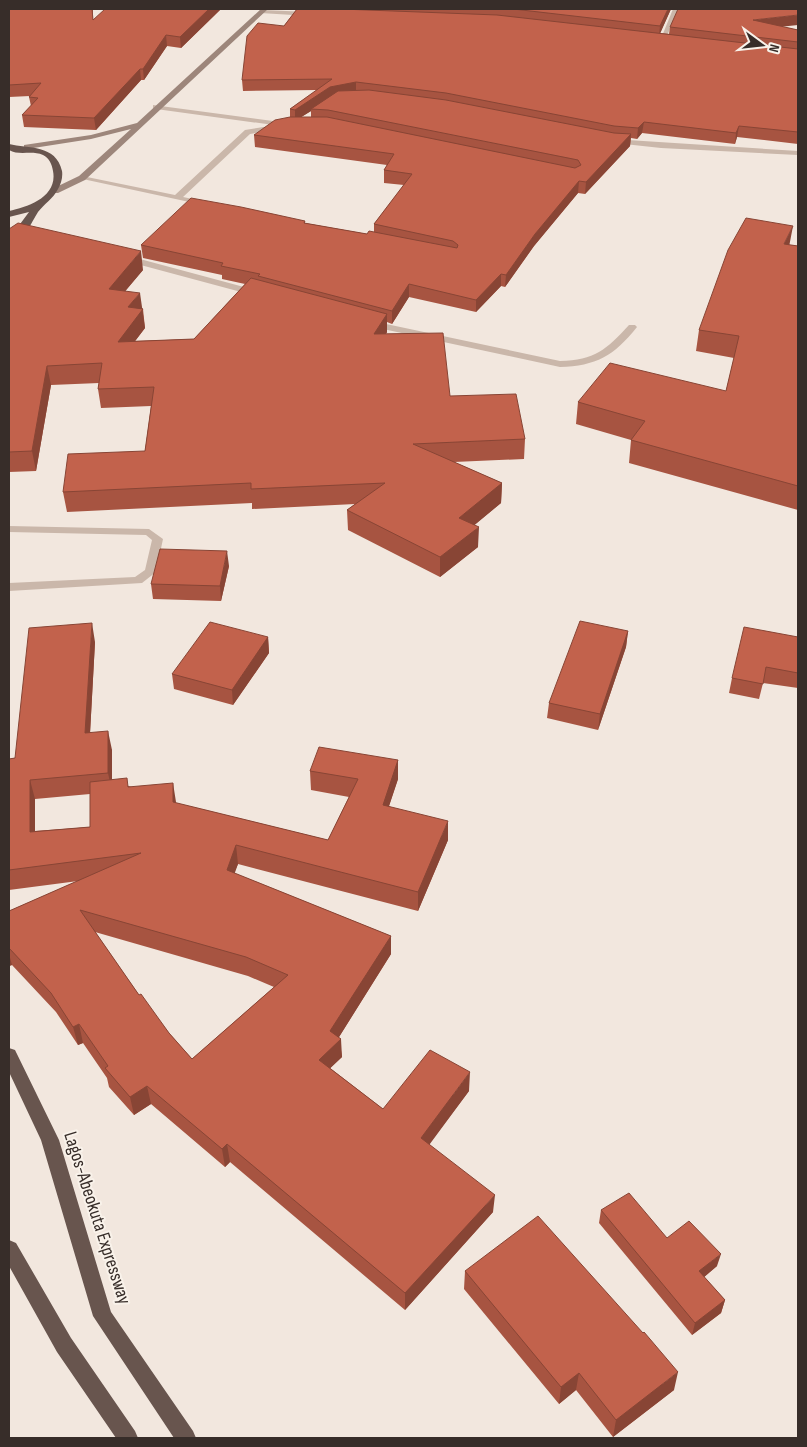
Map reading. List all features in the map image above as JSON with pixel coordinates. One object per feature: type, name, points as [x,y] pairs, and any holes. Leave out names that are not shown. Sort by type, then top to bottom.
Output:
[{"type":"highway","points":[[9,244],[22,237],[37,207],[55,191],[58,172],[54,159],[44,152],[27,147],[11,147]]},
{"type":"highway","points":[[9,214],[37,207]]},
{"type":"highway","name":"Lagos-Abeokuta Expressway","points":[[9,1055],[50,1140],[104,1316],[186,1438]]},
{"type":"highway","points":[[9,1249],[64,1345],[128,1438]]},
{"type":"main road","points":[[55,191],[82,178],[156,107],[264,10]]},
{"type":"main road","points":[[27,147],[91,137],[140,124]]},
{"type":"street","points":[[662,40],[676,9]]},
{"type":"street","points":[[264,10],[319,14]]},
{"type":"street","points":[[653,39],[670,41]]},
{"type":"street","points":[[156,107],[298,125]]},
{"type":"street","points":[[177,198],[248,132],[287,125]]},
{"type":"street","points":[[603,139],[678,148],[736,148],[798,152]]},
{"type":"street","points":[[82,178],[215,206]]},
{"type":"street","points":[[119,256],[267,296]]},
{"type":"street","points":[[362,321],[560,364],[582,364],[606,356],[632,327]]},
{"type":"street","points":[[9,529],[149,532],[158,539],[150,572],[138,580],[9,587]]},
{"type":"building","points":[[9,9],[92,9],[93,20],[105,9],[209,9],[180,37],[166,35],[143,69],[140,69],[94,118],[22,115],[38,98],[29,97],[41,83],[9,85]]},
{"type":"building","points":[[297,9],[497,15],[798,49],[798,132],[739,126],[736,133],[644,122],[638,128],[614,126],[446,93],[356,82],[330,87],[295,110],[290,109],[332,79],[242,80],[247,36],[258,23],[284,26]]},
{"type":"building","points":[[513,9],[668,9],[660,26]]},
{"type":"building","points":[[678,9],[798,9],[798,15],[753,20],[798,30],[798,42],[670,27]]},
{"type":"building","points":[[369,90],[446,100],[614,133],[631,134],[586,182],[579,181],[535,234],[506,275],[501,274],[476,300],[409,284],[392,311],[258,276],[260,274],[221,266],[223,263],[141,245],[191,198],[305,221],[304,223],[367,234],[369,231],[457,248],[458,245],[453,241],[374,224],[412,174],[384,170],[394,154],[254,135],[275,120],[290,117],[327,117],[575,168],[581,165],[578,160],[328,110],[311,109],[338,91]]},
{"type":"building","points":[[746,218],[793,226],[784,244],[798,246],[798,486],[631,440],[645,421],[578,402],[610,363],[726,391],[739,336],[699,330],[728,250]]},
{"type":"building","points":[[18,223],[141,251],[109,289],[140,293],[128,307],[143,309],[118,342],[194,339],[251,278],[387,314],[374,334],[443,333],[450,396],[516,394],[525,439],[413,444],[502,483],[459,518],[479,527],[440,557],[347,510],[385,483],[251,489],[251,483],[63,492],[68,454],[145,451],[154,387],[98,389],[102,363],[47,366],[32,451],[9,452],[9,229]]},
{"type":"building","points":[[160,549],[227,551],[220,586],[151,584]]},
{"type":"building","points":[[580,621],[628,631],[600,714],[549,703]]},
{"type":"building","points":[[210,622],[268,637],[232,690],[172,674]]},
{"type":"building","points":[[92,623],[85,733],[108,731],[108,773],[30,780],[30,832],[90,827],[90,782],[127,778],[128,787],[173,783],[173,802],[328,840],[358,779],[310,771],[319,747],[398,760],[383,805],[448,821],[418,892],[236,845],[227,870],[391,936],[330,1031],[341,1039],[319,1060],[383,1109],[430,1050],[470,1072],[421,1138],[495,1195],[405,1293],[227,1144],[222,1149],[147,1086],[130,1097],[105,1068],[108,1066],[79,1024],[73,1027],[51,993],[9,948],[9,911],[141,853],[9,870],[9,759],[15,758],[29,628]],"holes":[[[80,910],[246,957],[288,975],[192,1059],[169,1033],[141,994],[139,995]]]},
{"type":"building","points":[[744,627],[798,637],[798,673],[766,667],[763,684],[732,678]]},
{"type":"building","points":[[629,1193],[667,1238],[689,1221],[721,1254],[699,1271],[725,1300],[695,1323],[601,1210]]},
{"type":"building","points":[[538,1216],[678,1372],[616,1420],[579,1373],[561,1387],[465,1271]]}]
